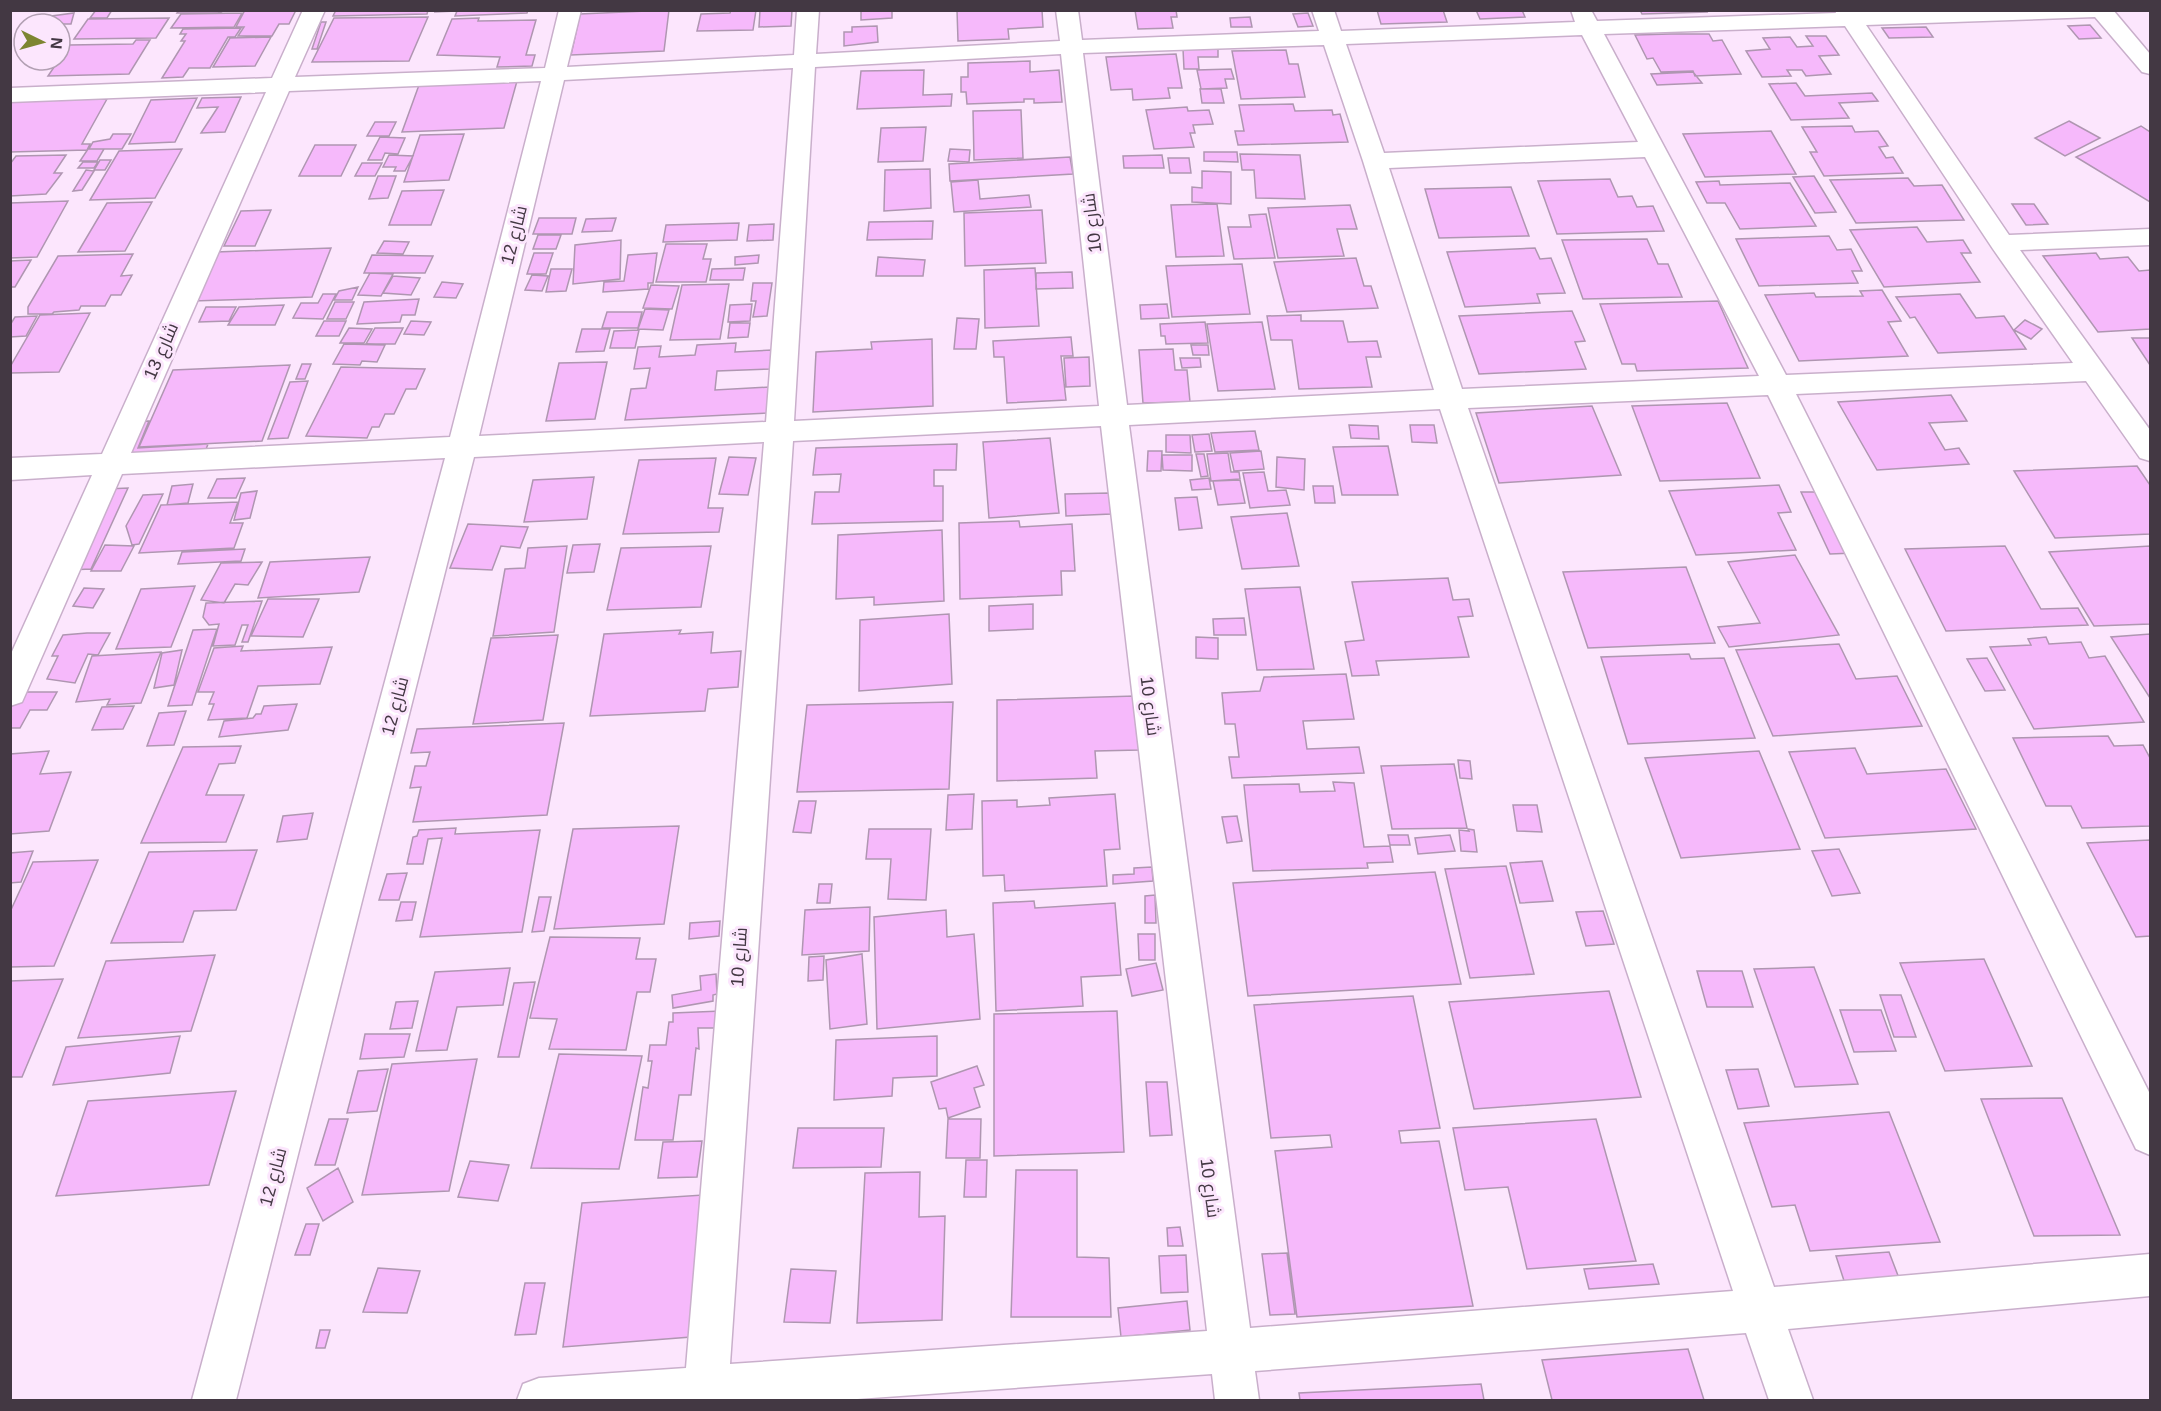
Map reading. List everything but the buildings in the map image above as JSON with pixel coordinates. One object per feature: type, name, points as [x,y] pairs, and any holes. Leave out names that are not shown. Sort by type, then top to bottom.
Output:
[{"type":"street","name":"شارع 13","points":[[10,693],[314,10]]},
{"type":"street","name":"شارع 12","points":[[214,1401],[462,448],[570,10]]},
{"type":"street","name":"شارع 10","points":[[706,1394],[779,433],[808,10]]},
{"type":"street","name":"شارع 10","points":[[1067,10],[1114,417],[1237,1401]]},
{"type":"street","points":[[10,95],[554,74],[1072,47],[1327,24],[2098,10],[2151,67]]},
{"type":"street","points":[[1848,15],[2002,243],[2151,451]]},
{"type":"street","points":[[1585,20],[1778,384],[2151,1135]]},
{"type":"street","points":[[1327,24],[1376,161],[1451,399],[1791,1401]]},
{"type":"street","points":[[1376,161],[1653,149]]},
{"type":"street","points":[[2002,243],[2151,237]]},
{"type":"street","points":[[10,469],[1451,399],[2094,371]]},
{"type":"street","points":[[539,1401],[706,1394],[1761,1310],[2151,1275]]}]
